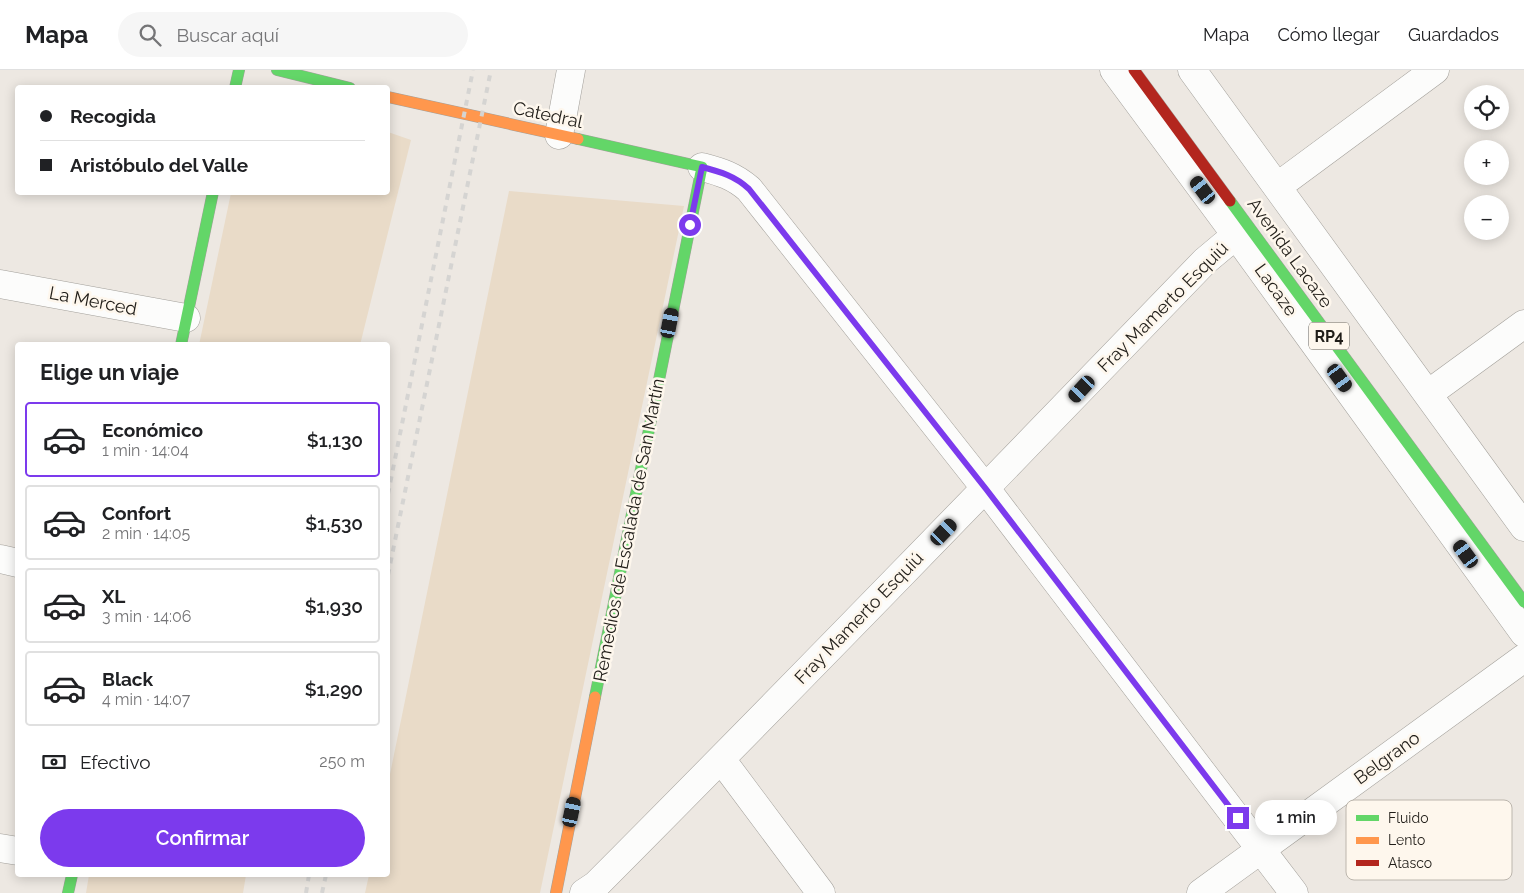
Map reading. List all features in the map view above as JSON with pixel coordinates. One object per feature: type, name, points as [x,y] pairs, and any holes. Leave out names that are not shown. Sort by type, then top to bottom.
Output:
[{"type":"street","points":[[236,85],[239,70]]},
{"type":"street","points":[[278,70],[338,85]]},
{"type":"street","points":[[559,135],[571,70]]},
{"type":"street","name":"Lacaze","points":[[1114,70],[1524,633]]},
{"type":"street","name":"Avenida Lacaze","points":[[1134,70],[1524,602]]},
{"type":"street","points":[[1192,70],[1524,527]]},
{"type":"street","points":[[1278,186],[1435,70]]},
{"type":"street","name":"Catedral","points":[[390,96],[702,167]]},
{"type":"street","points":[[702,167],[728,173],[749,189],[986,489],[1294,893]]},
{"type":"street","name":"Remedios de Escalada de San Martín","points":[[556,893],[702,167]]},
{"type":"street","points":[[182,342],[212,195]]},
{"type":"street","name":"Fray Mamerto Esquiú","points":[[584,893],[596,884],[986,489],[1204,261],[1236,235]]},
{"type":"street","name":"La Merced","points":[[0,284],[186,318]]},
{"type":"street","points":[[1428,394],[1524,324]]},
{"type":"street","points":[[0,559],[15,562]]},
{"type":"street","name":"Belgrano","points":[[1201,893],[1524,658]]},
{"type":"street","points":[[721,758],[821,893]]},
{"type":"street","points":[[0,848],[15,850]]},
{"type":"street","points":[[68,893],[72,877]]},
{"type":"shaded area","points":[[390,133],[411,140],[361,342],[200,342],[231,195],[390,195]]},
{"type":"shaded area","points":[[509,191],[684,206],[540,893],[365,893],[369,877],[390,877],[390,774]]},
{"type":"shaded area","points":[[89,877],[246,877],[243,893],[86,893]]},
{"type":"railway","points":[[390,484],[473,70]]},
{"type":"railway","points":[[390,565],[491,70]]},
{"type":"railway","points":[[306,893],[309,877]]},
{"type":"railway","points":[[322,893],[326,877]]},
{"type":"traffic: fast","points":[[236,85],[239,70]]},
{"type":"traffic: fast","points":[[277,70],[338,85]]},
{"type":"traffic: fast","points":[[578,139],[702,167],[595,697]]},
{"type":"traffic: fast","points":[[182,342],[212,195]]},
{"type":"traffic: fast","points":[[1230,201],[1524,602]]},
{"type":"traffic: fast","points":[[68,893],[72,877]]},
{"type":"traffic: slow","points":[[390,97],[578,139]]},
{"type":"traffic: slow","points":[[556,893],[595,697]]},
{"type":"traffic: jam","points":[[1134,70],[1230,201]]},
{"type":"route","points":[[690,225],[702,167],[728,173],[749,189],[986,489],[1238,818]]}]
